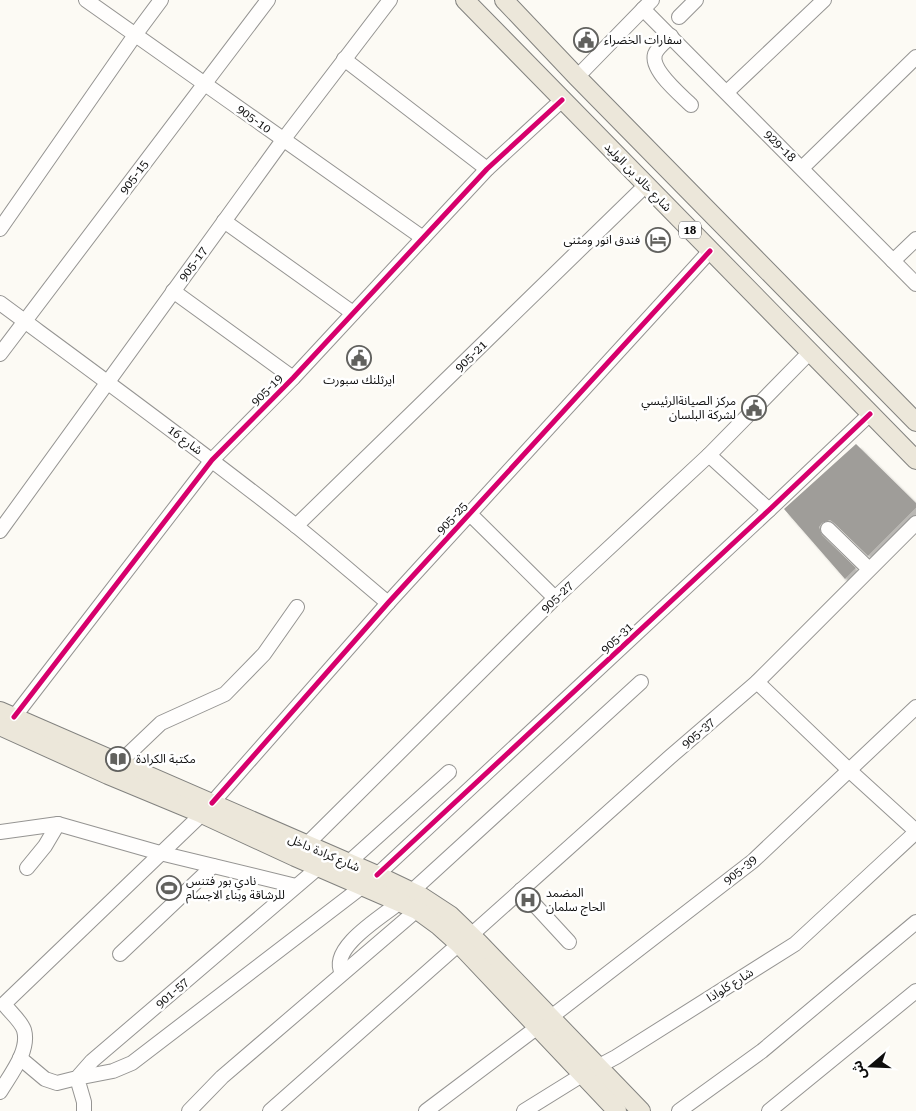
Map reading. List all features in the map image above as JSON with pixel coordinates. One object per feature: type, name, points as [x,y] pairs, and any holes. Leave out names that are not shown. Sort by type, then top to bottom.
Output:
[{"type":"main road","name":"شارع خالد بن الوليد","points":[[465,0],[916,460]]},
{"type":"main road","name":"18","points":[[504,0],[577,77],[916,422]]},
{"type":"main road","name":"شارع كرادة داخل","points":[[4,724],[119,763],[319,867],[370,881],[450,915],[465,940],[545,1022],[598,1066],[641,1111]]},
{"type":"main road","name":"شارع كرادة داخل","points":[[4,724],[108,775],[306,845],[348,863],[370,881]]},
{"type":"main road","name":"شارع كرادة داخل","points":[[405,897],[417,910],[439,926],[465,940]]},
{"type":"main road","name":"شارع كرادة داخل","points":[[545,1022],[582,1075],[612,1109]]},
{"type":"street","name":"905-10","points":[[86,0],[423,238]]},
{"type":"street","points":[[0,229],[161,0]]},
{"type":"street","name":"905-15","points":[[0,354],[268,0]]},
{"type":"street","name":"905-17","points":[[0,531],[283,140],[390,0]]},
{"type":"street","points":[[679,17],[696,0]]},
{"type":"street","points":[[727,92],[824,0]]},
{"type":"street","points":[[577,77],[648,4]]},
{"type":"street","name":"929-18","points":[[648,4],[671,36],[916,284]]},
{"type":"street","points":[[671,36],[656,53],[654,60],[656,69],[691,104]]},
{"type":"street","points":[[802,168],[916,57]]},
{"type":"street","points":[[344,59],[487,170]]},
{"type":"street","name":"905-19","points":[[4,724],[212,460],[293,378],[487,170],[562,100]]},
{"type":"street","name":"905-21","points":[[296,526],[646,185]]},
{"type":"street","points":[[224,221],[353,313]]},
{"type":"street","points":[[893,261],[916,239]]},
{"type":"street","name":"905-25","points":[[2,1005],[207,809],[388,603],[710,250]]},
{"type":"street","points":[[173,291],[293,378]]},
{"type":"street","name":"شارع 16","points":[[0,303],[108,381],[212,460],[296,526],[388,603]]},
{"type":"street","name":"905-27","points":[[306,845],[555,598],[708,455],[810,352]]},
{"type":"street","name":"905-31","points":[[77,1078],[114,1071],[132,1063],[370,881],[870,414]]},
{"type":"street","points":[[708,455],[769,510]]},
{"type":"street","points":[[470,514],[555,598]]},
{"type":"street","name":"905-37","points":[[270,1111],[757,682],[916,523]]},
{"type":"street","points":[[828,529],[869,569]]},
{"type":"street","points":[[119,763],[161,723],[225,694],[264,654],[297,607]]},
{"type":"street","points":[[342,973],[339,966],[340,959],[350,941],[405,897],[641,682]]},
{"type":"street","points":[[757,682],[850,772],[916,832]]},
{"type":"street","name":"905-39","points":[[426,1111],[545,1022],[753,861],[916,708]]},
{"type":"street","points":[[348,863],[449,772]]},
{"type":"street","points":[[27,868],[45,846],[58,824]]},
{"type":"street","points":[[0,832],[58,824],[160,853],[296,886]]},
{"type":"street","name":"شارع كلواذا","points":[[524,1111],[582,1075],[616,1057],[795,944],[916,832]]},
{"type":"street","points":[[120,954],[213,866]]},
{"type":"street","name":"901-57","points":[[77,1078],[92,1061],[319,867]]},
{"type":"street","points":[[521,890],[568,942]]},
{"type":"street","points":[[189,1111],[222,1077],[417,910]]},
{"type":"street","points":[[679,1111],[762,1051],[916,922]]},
{"type":"street","points":[[768,1111],[916,991]]},
{"type":"street","points":[[0,1092],[20,1058],[24,1043],[24,1029],[2,1005]]},
{"type":"street","points":[[20,1058],[45,1079],[58,1083],[77,1078],[84,1102],[84,1111]]},
{"type":"building","points":[[856,444],[916,503],[916,508],[868,556],[830,520],[822,523],[819,527],[822,535],[856,568],[845,579],[784,509]]},
{"type":"cycle path","points":[[14,717],[212,460],[293,378],[487,169],[562,100]]},
{"type":"cycle path","points":[[212,803],[388,603],[710,251]]},
{"type":"cycle path","points":[[377,875],[870,414]]},
{"type":"place","name":"سفارات الخضراء","points":[[586,40]]},
{"type":"place","name":"فندق انور ومثنى","points":[[658,240]]},
{"type":"place","name":"ايرثلنك سبورت","points":[[359,358]]},
{"type":"place","name":"مركز الصيانةالرئيسي لشركة البلسان","points":[[754,408]]},
{"type":"place","name":"مكتبة الكرادة","points":[[118,759]]},
{"type":"place","name":"نادي بور فتنس للرشاقة وبناء الاجسام","points":[[169,888]]},
{"type":"place","name":"المضمد الحاج سلمان","points":[[528,900]]}]
